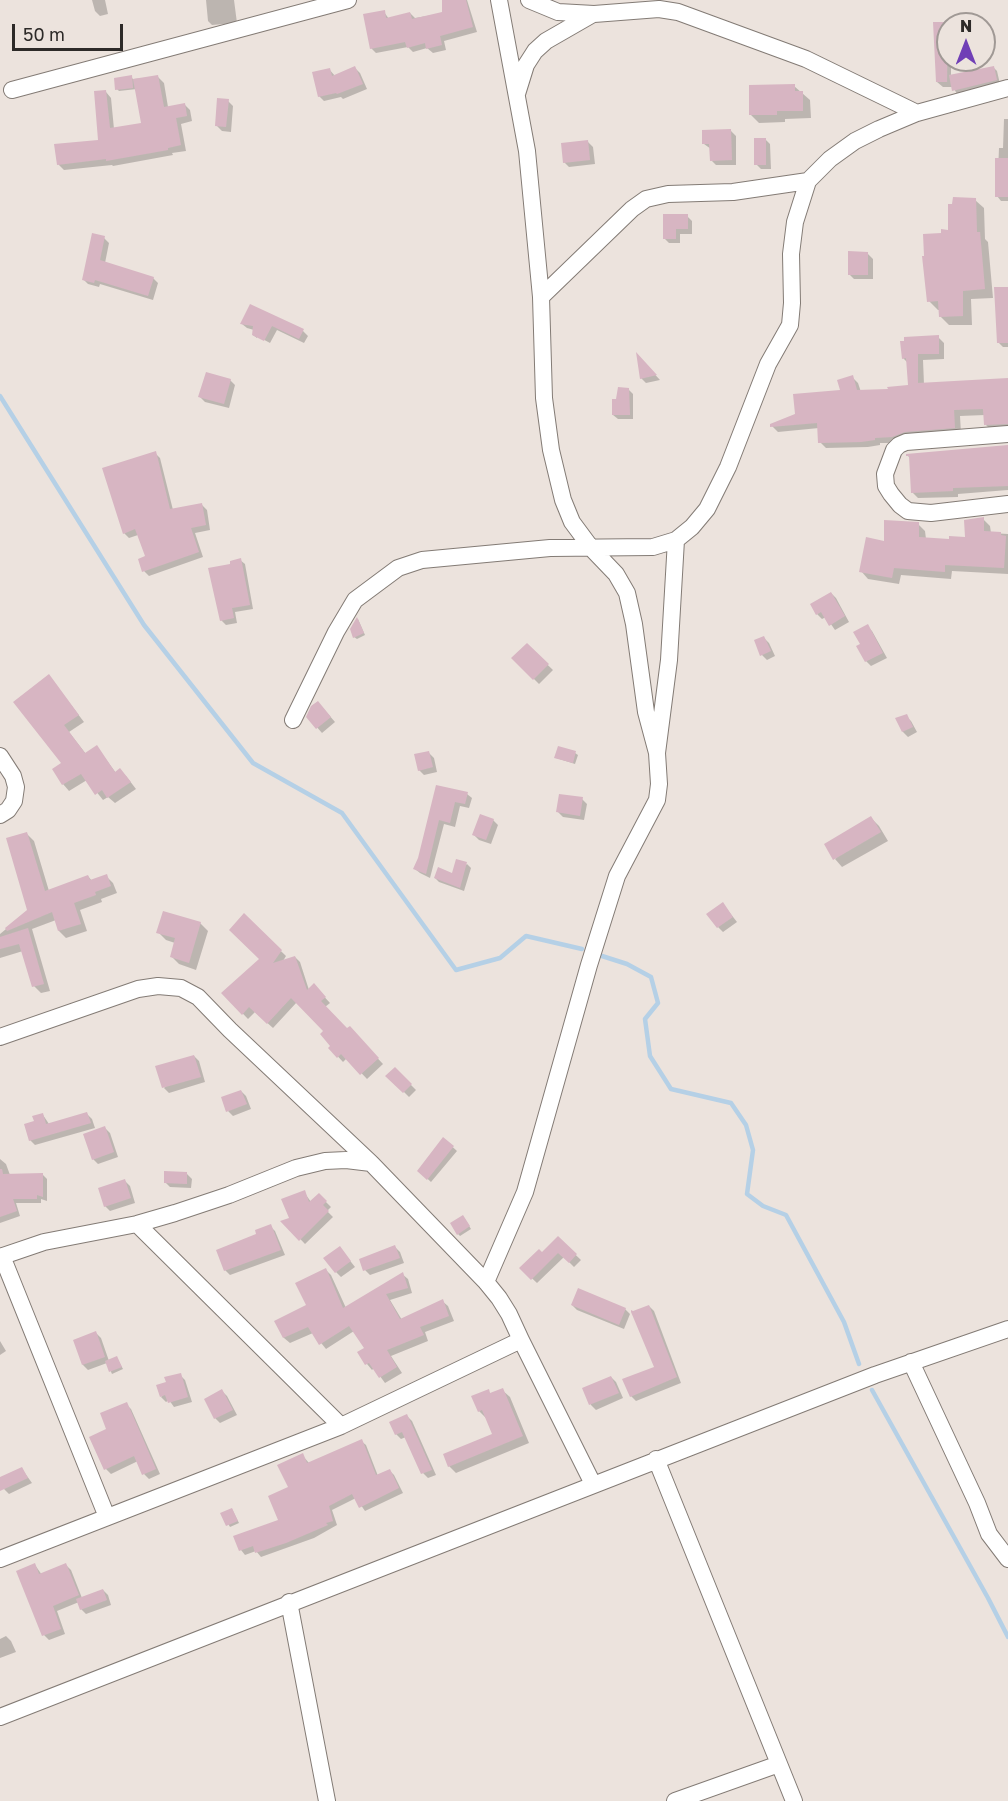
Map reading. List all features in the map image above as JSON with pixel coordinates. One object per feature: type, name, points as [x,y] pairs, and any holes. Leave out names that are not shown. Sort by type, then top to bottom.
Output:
[{"type":"street","points":[[12,90],[348,0]]},
{"type":"street","points":[[499,0],[527,151],[541,297],[544,398],[551,450],[572,522],[592,549],[616,574],[627,593],[634,624],[646,712],[657,753]]},
{"type":"street","points":[[529,0],[558,12],[594,14],[660,9],[678,12],[806,59],[916,113]]},
{"type":"street","points":[[516,97],[526,65],[535,51],[546,41],[594,14]]},
{"type":"street","points":[[292,720],[336,632],[355,600],[398,568],[422,560],[550,548],[653,547],[676,540],[692,527],[707,509],[728,467],[768,364],[790,325],[792,243],[795,222],[808,181],[830,159],[855,141],[916,113],[1008,88]]},
{"type":"street","points":[[541,297],[575,267],[632,209],[646,199],[668,194],[733,192],[808,181]]},
{"type":"street","points":[[1008,434],[906,442],[898,445],[894,450],[885,474],[886,486],[900,505],[908,511],[932,513],[1008,504]]},
{"type":"street","points":[[486,1282],[525,1192],[589,965],[617,876],[657,800],[659,784],[657,753],[669,660],[676,540]]},
{"type":"street","points":[[0,756],[13,776],[16,787],[14,801],[8,810],[0,815]]},
{"type":"street","points":[[0,1037],[138,989],[158,986],[181,988],[198,996],[230,1030],[371,1163],[486,1282],[509,1314],[593,1484]]},
{"type":"street","points":[[107,1517],[1,1256],[44,1242],[137,1224],[229,1195],[296,1167],[325,1161],[346,1160],[371,1163]]},
{"type":"street","points":[[137,1224],[341,1426]]},
{"type":"street","points":[[0,1717],[656,1459],[911,1362],[1008,1329]]},
{"type":"street","points":[[0,1559],[341,1426],[520,1340]]},
{"type":"street","points":[[911,1362],[988,1534],[1008,1559]]},
{"type":"street","points":[[656,1459],[794,1801]]},
{"type":"street","points":[[289,1602],[327,1801]]},
{"type":"street","points":[[675,1801],[779,1764]]},
{"type":"building","points":[[442,0],[466,0],[473,27],[440,36],[442,45],[426,49],[425,43],[407,48],[405,42],[370,49],[363,14],[385,10],[386,18],[410,12],[412,19],[442,12]]},
{"type":"building","points":[[933,22],[936,22],[936,72],[947,72],[947,82],[936,82]]},
{"type":"building","points":[[355,66],[363,84],[337,94],[318,97],[312,72],[330,68],[332,76]]},
{"type":"building","points":[[964,72],[995,72],[997,80],[952,91],[949,75]]},
{"type":"building","points":[[132,75],[133,88],[115,90],[114,78]]},
{"type":"building","points":[[158,75],[164,107],[185,103],[187,116],[176,118],[181,145],[168,148],[168,150],[106,161],[106,159],[57,165],[54,144],[98,140],[94,91],[106,90],[110,128],[141,123],[133,79]]},
{"type":"building","points":[[795,84],[795,91],[803,91],[803,111],[777,111],[777,115],[749,115],[749,85]]},
{"type":"building","points":[[217,98],[229,99],[226,127],[215,126]]},
{"type":"building","points":[[731,129],[732,160],[710,161],[709,144],[702,144],[702,130]]},
{"type":"building","points":[[754,138],[766,138],[766,165],[754,165]]},
{"type":"building","points":[[588,140],[590,160],[563,163],[561,143]]},
{"type":"building","points":[[995,158],[1008,158],[1008,197],[995,197]]},
{"type":"building","points":[[953,197],[976,198],[977,232],[980,232],[985,289],[963,291],[963,316],[939,317],[938,301],[927,302],[922,256],[924,256],[923,234],[941,233],[941,229],[948,230],[948,204],[952,204]]},
{"type":"building","points":[[663,214],[688,214],[688,229],[676,229],[676,239],[663,239]]},
{"type":"building","points":[[92,233],[105,236],[100,260],[154,277],[148,296],[95,280],[94,283],[82,280]]},
{"type":"building","points":[[848,251],[868,252],[868,275],[848,275]]},
{"type":"building","points":[[994,287],[1008,287],[1008,343],[997,343]]},
{"type":"building","points":[[250,304],[304,329],[299,339],[272,326],[264,341],[252,335],[253,326],[240,324]]},
{"type":"building","points":[[939,335],[939,354],[918,354],[918,383],[1008,378],[1008,424],[984,425],[983,409],[954,410],[955,428],[905,432],[892,437],[861,442],[818,443],[817,423],[770,427],[770,424],[795,414],[793,394],[840,390],[837,380],[853,375],[857,390],[888,389],[887,387],[908,385],[906,358],[902,359],[900,341],[904,341],[904,337]]},
{"type":"building","points":[[636,352],[657,375],[640,379]]},
{"type":"building","points":[[206,372],[231,379],[224,404],[198,397]]},
{"type":"building","points":[[618,387],[629,388],[630,415],[612,415],[612,399],[616,399]]},
{"type":"building","points":[[1008,445],[1008,486],[953,488],[953,491],[911,493],[909,456],[906,454]]},
{"type":"building","points":[[156,451],[170,509],[202,503],[206,525],[191,528],[199,552],[142,572],[138,559],[145,556],[135,529],[123,534],[102,468]]},
{"type":"building","points":[[984,517],[984,531],[1001,532],[1001,535],[1006,536],[1004,568],[945,565],[945,572],[894,568],[892,578],[859,572],[866,537],[884,541],[884,520],[919,522],[919,537],[949,539],[949,536],[965,537],[964,520]]},
{"type":"building","points":[[241,558],[250,605],[232,608],[234,618],[220,621],[208,568],[230,564],[230,561]]},
{"type":"building","points":[[831,592],[845,616],[829,626],[821,612],[816,615],[810,604]]},
{"type":"building","points":[[357,617],[364,633],[353,638],[350,629]]},
{"type":"building","points":[[868,624],[883,653],[865,662],[856,646],[860,644],[853,632]]},
{"type":"building","points":[[764,636],[771,651],[760,656],[754,640]]},
{"type":"building","points":[[527,643],[549,664],[533,680],[511,658]]},
{"type":"building","points":[[49,674],[79,715],[64,725],[85,753],[97,745],[115,772],[120,768],[131,782],[107,798],[102,790],[95,795],[81,774],[62,785],[52,769],[61,763],[13,702]]},
{"type":"building","points":[[318,701],[331,717],[316,729],[306,717],[311,706]]},
{"type":"building","points":[[907,714],[913,727],[902,732],[895,718]]},
{"type":"building","points":[[558,746],[576,751],[573,763],[554,758]]},
{"type":"building","points":[[429,751],[433,767],[418,771],[414,754]]},
{"type":"building","points":[[436,785],[468,792],[465,804],[455,802],[450,823],[439,820],[426,874],[413,869],[418,858]]},
{"type":"building","points":[[559,794],[583,797],[580,816],[556,812]]},
{"type":"building","points":[[480,814],[494,819],[486,840],[472,835]]},
{"type":"building","points":[[871,816],[881,832],[833,860],[824,844]]},
{"type":"building","points":[[27,832],[45,891],[88,875],[90,880],[107,874],[111,886],[95,892],[96,895],[74,903],[81,924],[58,931],[52,912],[7,931],[5,928],[27,910],[6,838]]},
{"type":"building","points":[[456,859],[467,862],[460,888],[434,878],[438,867],[452,873]]},
{"type":"building","points":[[723,902],[733,917],[717,928],[706,914]]},
{"type":"building","points":[[163,911],[201,922],[189,963],[170,957],[175,938],[156,933]]},
{"type":"building","points":[[244,913],[282,950],[273,963],[295,956],[307,990],[314,983],[326,997],[321,1001],[347,1028],[350,1026],[379,1058],[360,1075],[341,1054],[337,1058],[328,1048],[330,1046],[320,1034],[323,1031],[291,998],[267,1024],[249,1007],[242,1015],[221,993],[259,959],[229,930]]},
{"type":"building","points":[[28,928],[44,984],[32,987],[19,944],[0,949],[0,937]]},
{"type":"building","points":[[194,1055],[201,1077],[162,1088],[155,1066]]},
{"type":"building","points":[[395,1067],[412,1084],[403,1093],[385,1076]]},
{"type":"building","points":[[241,1090],[247,1104],[226,1112],[221,1097]]},
{"type":"building","points":[[87,1112],[91,1123],[29,1141],[24,1124],[34,1121],[32,1116],[43,1113],[46,1124]]},
{"type":"building","points":[[105,1126],[114,1152],[92,1160],[83,1134]]},
{"type":"building","points":[[443,1137],[454,1146],[427,1180],[417,1171]]},
{"type":"building","points":[[0,1169],[3,1174],[43,1173],[43,1197],[37,1195],[37,1199],[13,1199],[17,1211],[0,1217]]},
{"type":"building","points":[[164,1171],[187,1172],[187,1184],[164,1183]]},
{"type":"building","points":[[125,1179],[131,1198],[104,1207],[98,1188]]},
{"type":"building","points":[[305,1190],[309,1202],[319,1193],[327,1201],[323,1205],[329,1211],[299,1241],[280,1221],[289,1218],[281,1199]]},
{"type":"building","points":[[463,1215],[470,1226],[457,1235],[450,1223]]},
{"type":"building","points":[[271,1224],[281,1250],[224,1271],[216,1250],[256,1234],[255,1230]]},
{"type":"building","points":[[558,1236],[577,1254],[569,1263],[558,1253],[531,1280],[519,1268],[539,1249],[542,1252]]},
{"type":"building","points":[[395,1245],[400,1258],[363,1271],[359,1259]]},
{"type":"building","points":[[340,1246],[351,1261],[335,1273],[323,1258]]},
{"type":"building","points":[[326,1268],[343,1308],[403,1272],[408,1288],[386,1294],[400,1319],[443,1299],[449,1316],[420,1327],[424,1335],[387,1350],[397,1367],[379,1378],[369,1363],[365,1365],[357,1352],[364,1348],[349,1326],[319,1345],[308,1327],[283,1338],[274,1321],[306,1305],[295,1283]]},
{"type":"building","points":[[578,1288],[626,1308],[619,1325],[571,1305]]},
{"type":"building","points":[[649,1305],[677,1377],[630,1397],[622,1379],[654,1367],[631,1312],[631,1310]]},
{"type":"building","points":[[96,1331],[105,1357],[82,1365],[73,1340]]},
{"type":"building","points":[[117,1356],[122,1367],[109,1372],[105,1361]]},
{"type":"building","points":[[181,1373],[188,1397],[168,1403],[165,1395],[160,1397],[156,1385],[166,1382],[164,1377]]},
{"type":"building","points":[[611,1376],[619,1393],[589,1405],[582,1388]]},
{"type":"building","points":[[503,1388],[523,1436],[448,1467],[443,1454],[492,1434],[482,1410],[478,1412],[471,1396],[489,1389],[490,1393]]},
{"type":"building","points":[[222,1389],[233,1410],[214,1419],[204,1399]]},
{"type":"building","points":[[127,1402],[156,1469],[142,1475],[134,1456],[104,1470],[89,1437],[106,1429],[100,1413]]},
{"type":"building","points":[[407,1414],[432,1470],[421,1474],[402,1432],[395,1435],[389,1422]]},
{"type":"building","points":[[362,1439],[376,1475],[390,1469],[399,1488],[359,1508],[352,1494],[329,1506],[333,1521],[326,1523],[328,1525],[255,1553],[253,1546],[239,1551],[233,1536],[278,1520],[268,1496],[288,1487],[277,1465],[303,1453],[307,1463]]},
{"type":"building","points":[[22,1467],[28,1478],[0,1491],[0,1477]]},
{"type":"building","points":[[232,1508],[238,1521],[226,1526],[220,1513]]},
{"type":"building","points":[[35,1563],[39,1574],[66,1563],[79,1595],[53,1606],[61,1629],[42,1636],[16,1571]]},
{"type":"building","points":[[103,1589],[107,1600],[80,1610],[76,1599]]},
{"type":"waterway","points":[[0,396],[144,625],[253,763],[342,813],[456,970],[500,958],[526,936],[582,949]]},
{"type":"waterway","points":[[602,956],[627,964],[651,977],[658,1003],[645,1019],[650,1056],[671,1089],[731,1103],[746,1125],[753,1150],[747,1194],[763,1206],[786,1215],[844,1322],[859,1364]]},
{"type":"waterway","points":[[872,1390],[1008,1637]]}]
